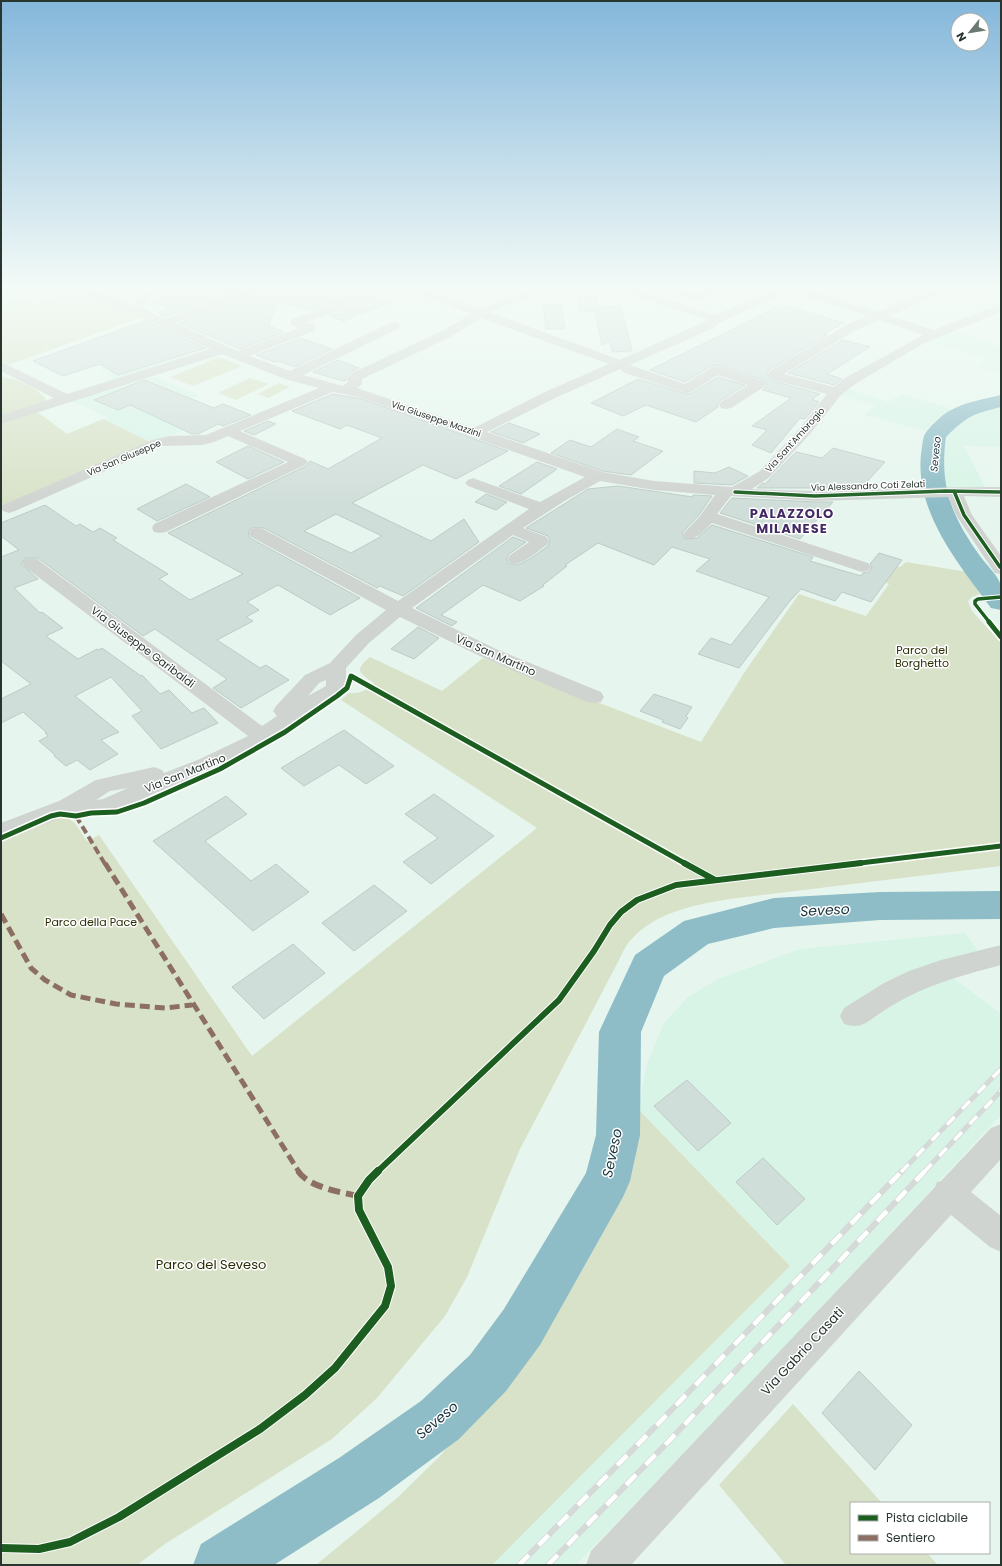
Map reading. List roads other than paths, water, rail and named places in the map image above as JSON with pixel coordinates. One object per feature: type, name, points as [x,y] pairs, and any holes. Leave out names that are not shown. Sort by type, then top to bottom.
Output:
[{"type":"street","points":[[1,420],[191,360]]},
{"type":"street","name":"Via Giuseppe Mazzini","points":[[249,360],[290,376],[367,395],[598,476],[620,482],[730,492]]},
{"type":"street","points":[[290,376],[323,360]]},
{"type":"street","points":[[338,389],[355,384],[354,378],[391,360]]},
{"type":"street","points":[[609,360],[630,370],[686,389],[717,370],[759,384]]},
{"type":"street","points":[[474,433],[506,416],[629,360]]},
{"type":"street","points":[[777,376],[775,374],[798,360]]},
{"type":"street","name":"Via Sant'Ambrogio","points":[[730,492],[765,474],[805,431],[836,392],[850,381],[885,360]]},
{"type":"street","points":[[1,366],[66,399]]},
{"type":"street","points":[[726,405],[759,384],[777,376],[836,392]]},
{"type":"street","name":"Via San Giuseppe","points":[[9,508],[158,443],[170,440],[183,442],[201,441],[338,389]]},
{"type":"street","points":[[160,528],[300,462],[228,431]]},
{"type":"street","name":"Via San Martino","points":[[1,832],[67,807],[104,785],[146,777],[169,769],[208,754],[255,731],[286,709],[312,679],[336,666],[362,639],[399,609],[542,508],[575,487],[598,476]]},
{"type":"street","points":[[473,483],[542,508]]},
{"type":"street","points":[[950,491],[964,515],[1001,569]]},
{"type":"street","name":"Via Alessandro Coti Zelati","points":[[730,492],[815,496],[950,491],[1001,492]]},
{"type":"street","points":[[691,534],[730,492]]},
{"type":"street","points":[[708,516],[862,568]]},
{"type":"street","points":[[512,529],[540,541],[516,559]]},
{"type":"street","name":"Via San Martino","points":[[257,533],[399,609],[489,653],[594,697]]},
{"type":"street","name":"Via Giuseppe Garibaldi","points":[[31,563],[255,731]]},
{"type":"street","name":"Via San Martino","points":[[67,807],[97,808],[108,806],[237,751],[275,728],[312,702],[335,689],[337,682],[334,673],[336,666]]},
{"type":"street","points":[[854,1016],[884,996],[908,983],[941,971],[1001,955]]},
{"type":"street","name":"Via Gabrio Casati","points":[[605,1565],[948,1193],[1001,1138]]},
{"type":"street","points":[[948,1193],[1001,1236]]},
{"type":"waterway","name":"Seveso","points":[[1001,401],[969,409],[955,416],[935,435],[932,472],[933,483],[944,516],[970,560],[1001,602]]},
{"type":"waterway","name":"Seveso","points":[[222,1565],[359,1478],[440,1420],[488,1373],[522,1327],[607,1181],[618,1135],[620,1032],[649,966],[697,932],[774,913],[880,906],[1001,905]]},
{"type":"waterway","points":[[252,1565],[260,1541]]},
{"type":"railway","points":[[901,1172],[1001,1069]]},
{"type":"railway","points":[[924,1172],[1001,1091]]},
{"type":"railway","points":[[519,1565],[655,1427],[902,1171]]},
{"type":"railway","points":[[548,1565],[667,1443],[925,1171]]},
{"type":"district","name":"PALAZZOLO MILANESE","points":[[792,520]]},
{"type":"park label","name":"Parco del Borghetto","points":[[922,656]]},
{"type":"park label","name":"Parco della Pace","points":[[91,922]]},
{"type":"park label","name":"Parco del Seveso","points":[[211,1264]]}]
